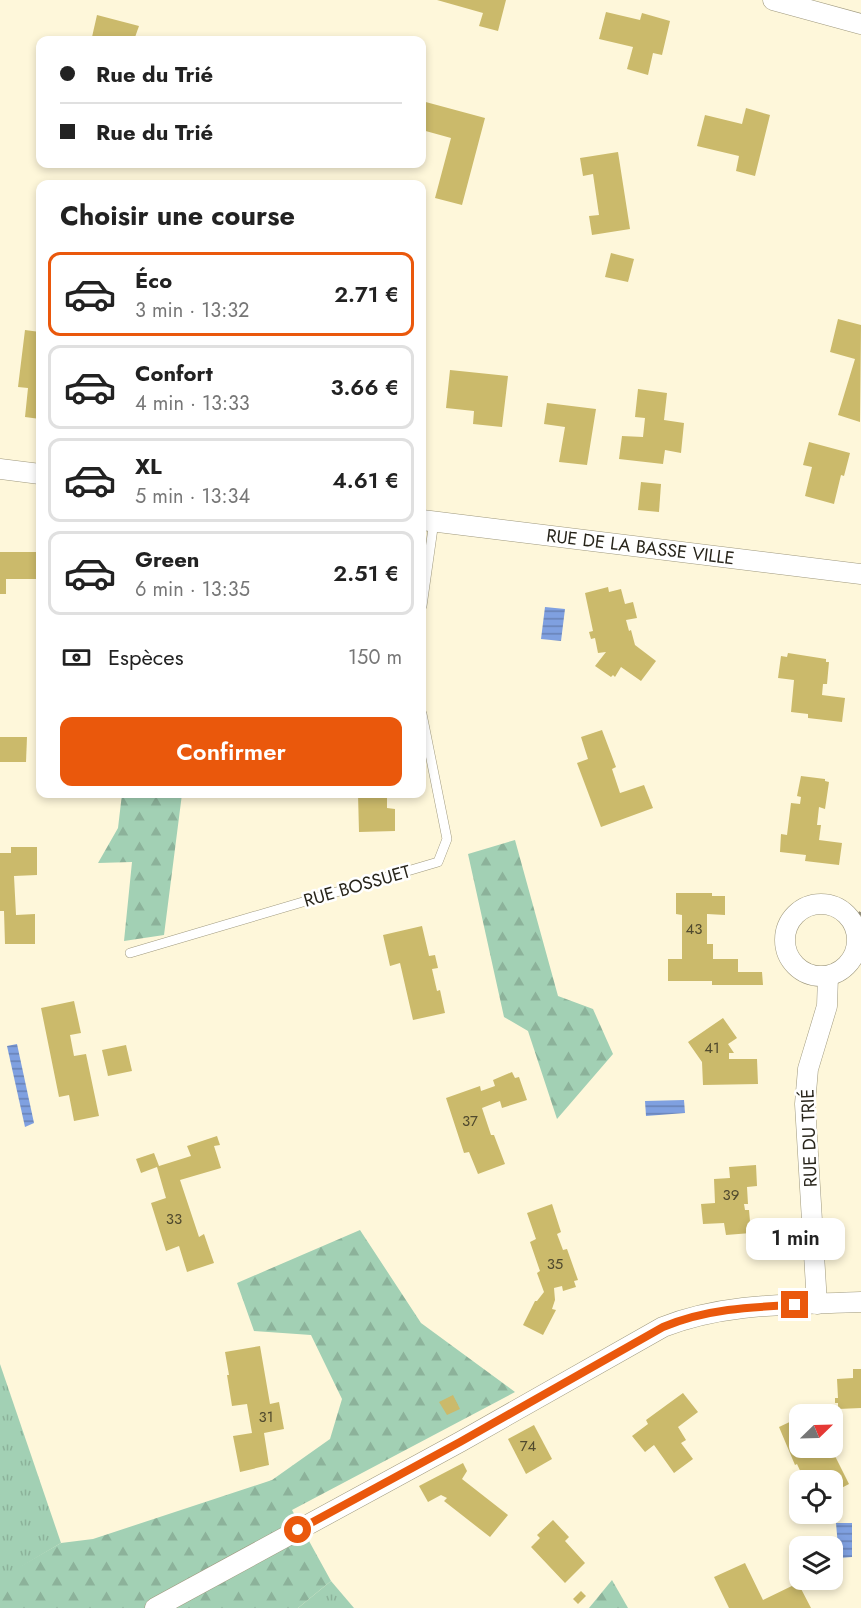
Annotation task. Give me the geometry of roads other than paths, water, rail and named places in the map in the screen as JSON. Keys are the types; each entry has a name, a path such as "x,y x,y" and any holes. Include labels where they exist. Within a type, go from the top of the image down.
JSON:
{"street":[{"path":"773,0 861,24"},
{"path":"0,469 36,474"},
{"name":"RUE DE LA BASSE VILLE","path":"428,521 861,574"},
{"path":"823,904 857,918 857,941 853,956 843,969 828,975 809,975 793,964 785,946 785,933 790,921 804,908 823,904"},
{"name":"RUE DU TRIÉ","path":"818,1304 805,1104 808,1070 827,1006 828,975"},
{"path":"155,1608 442,1452 663,1327 693,1316 730,1309 861,1302"}],"lane":[{"path":"426,549 428,521"},
{"name":"RUE BOSSUET","path":"130,953 438,862 447,839 426,734"}],"water":[{"path":"545,607 565,609 561,641 541,639"},
{"path":"17,1044 34,1123 25,1127 7,1046"},
{"path":"684,1100 685,1113 646,1116 645,1101"},
{"path":"852,1523 852,1557 843,1558 843,1536 837,1536 836,1524"}]}
